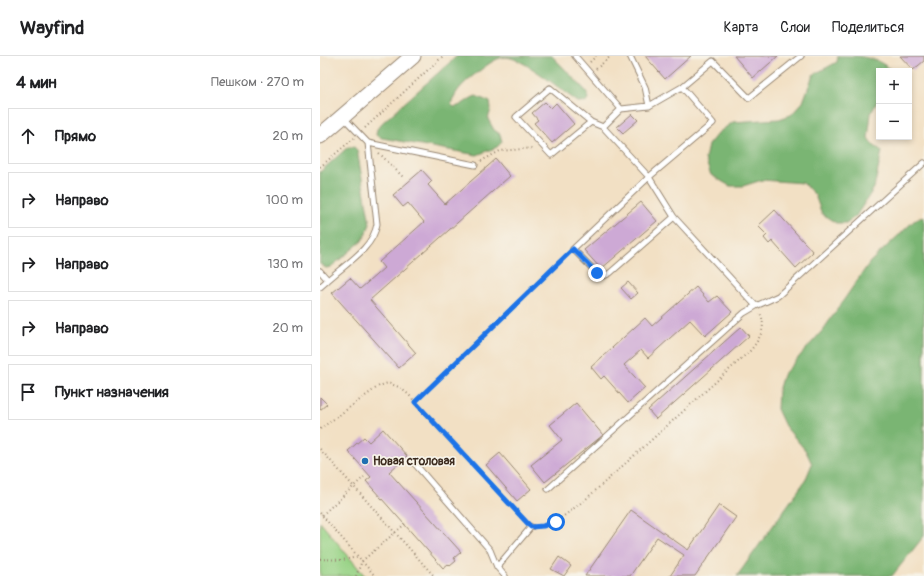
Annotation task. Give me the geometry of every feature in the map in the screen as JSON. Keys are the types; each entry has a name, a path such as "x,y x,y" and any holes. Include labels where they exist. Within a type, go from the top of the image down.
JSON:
{"main road":[{"path":"320,136 413,56"}],"lane":[{"path":"575,56 622,109"},
{"path":"630,56 645,87 649,106"},
{"path":"602,128 622,109 649,106 682,87 712,61 749,98 801,56"},
{"path":"674,217 610,273 604,276 597,273 573,249 649,177 713,123 682,87"},
{"path":"591,122 551,155 516,117 550,88 591,122 602,128 649,177 674,217 756,306"},
{"path":"343,117 368,143 475,165"},
{"path":"320,287 371,242 375,233 377,224 368,143"},
{"path":"548,489 744,313 778,296 924,163"},
{"path":"320,271 328,280"},
{"path":"415,464 490,550 497,567 505,576"},
{"path":"497,567 531,527"}],"path":[{"path":"320,167 359,134 444,56"},
{"path":"591,74 611,56"},
{"path":"368,143 403,177"},
{"path":"475,165 500,151 544,147"},
{"path":"415,402 573,249"},
{"path":"320,429 380,386 388,382 399,387 415,402 531,527 543,526 556,522 586,499 751,350 761,336 764,321 756,306"},
{"path":"320,450 434,576"},
{"path":"322,515 355,487 364,477"},
{"path":"320,513 375,576"},
{"path":"356,576 362,561 405,524"},
{"path":"320,559 342,560 359,557"}],"green space":[{"path":"457,56 552,56 586,91 589,99 585,102 578,102 532,68 513,58 505,57 491,63 469,79 459,90 451,104 454,107 463,104 476,96 490,102 491,109 488,119 494,130 500,134 502,142 497,147 477,155 382,138 376,135 377,129 382,123"},
{"path":"838,56 853,56 880,62 888,68 876,68 876,104 871,113 868,138 873,145 882,151 874,188 856,216 846,223 836,223 822,214 815,195 803,183 762,180 743,186 730,186 711,175 705,159 708,145 718,133 733,122 779,119 791,115 803,102 813,75 837,62"},
{"path":"348,147 354,147 357,150 370,224 363,240 331,267 326,268 320,264 320,172"},
{"path":"924,217 924,536 892,576 737,576 805,481 812,464 806,451 785,426 777,409 778,391 783,375 823,330 870,262 916,219"},
{"path":"320,522 365,576 320,576"}],"building":[{"path":"645,56 691,56 665,79"},
{"path":"734,56 778,56 753,78"},
{"path":"900,56 924,56 924,61 913,70"},
{"path":"545,102 551,108 556,103 574,124 552,143 534,123 538,120 532,113"},
{"path":"632,114 638,120 623,133 617,127"},
{"path":"496,159 510,176 370,300 416,353 399,368 332,293 350,278 360,289 384,268 379,262 424,222 408,203 403,207 393,195 422,170 432,181 428,185 445,204"},
{"path":"641,202 657,221 601,269 584,250"},
{"path":"775,210 813,252 796,268 772,241 769,244 764,238 767,235 758,226"},
{"path":"628,282 638,293 631,299 621,288"},
{"path":"696,287 709,302 717,296 732,312 705,336 690,320 648,358 641,350 624,365 645,388 628,403 604,376 601,379 591,367 645,318 652,326"},
{"path":"741,327 749,336 656,419 648,410"},
{"path":"320,397 327,404 320,410"},
{"path":"576,403 603,435 545,482 531,465 562,440 550,425"},
{"path":"383,429 407,456 389,472 461,552 454,558 456,561 450,566 448,564 443,568 366,481 371,477 348,451 364,437 369,442"},
{"path":"500,453 531,489 517,501 486,465"},
{"path":"719,505 736,517 695,576 670,576 684,555 657,537 630,576 585,576 631,510 688,550"},
{"path":"559,557 571,566 564,576 551,569"}],"place":[{"name":"Новая столовая","path":"365,461"}],"route":[{"path":"556,522 543,526 531,527 415,402 573,249 597,273"}]}
